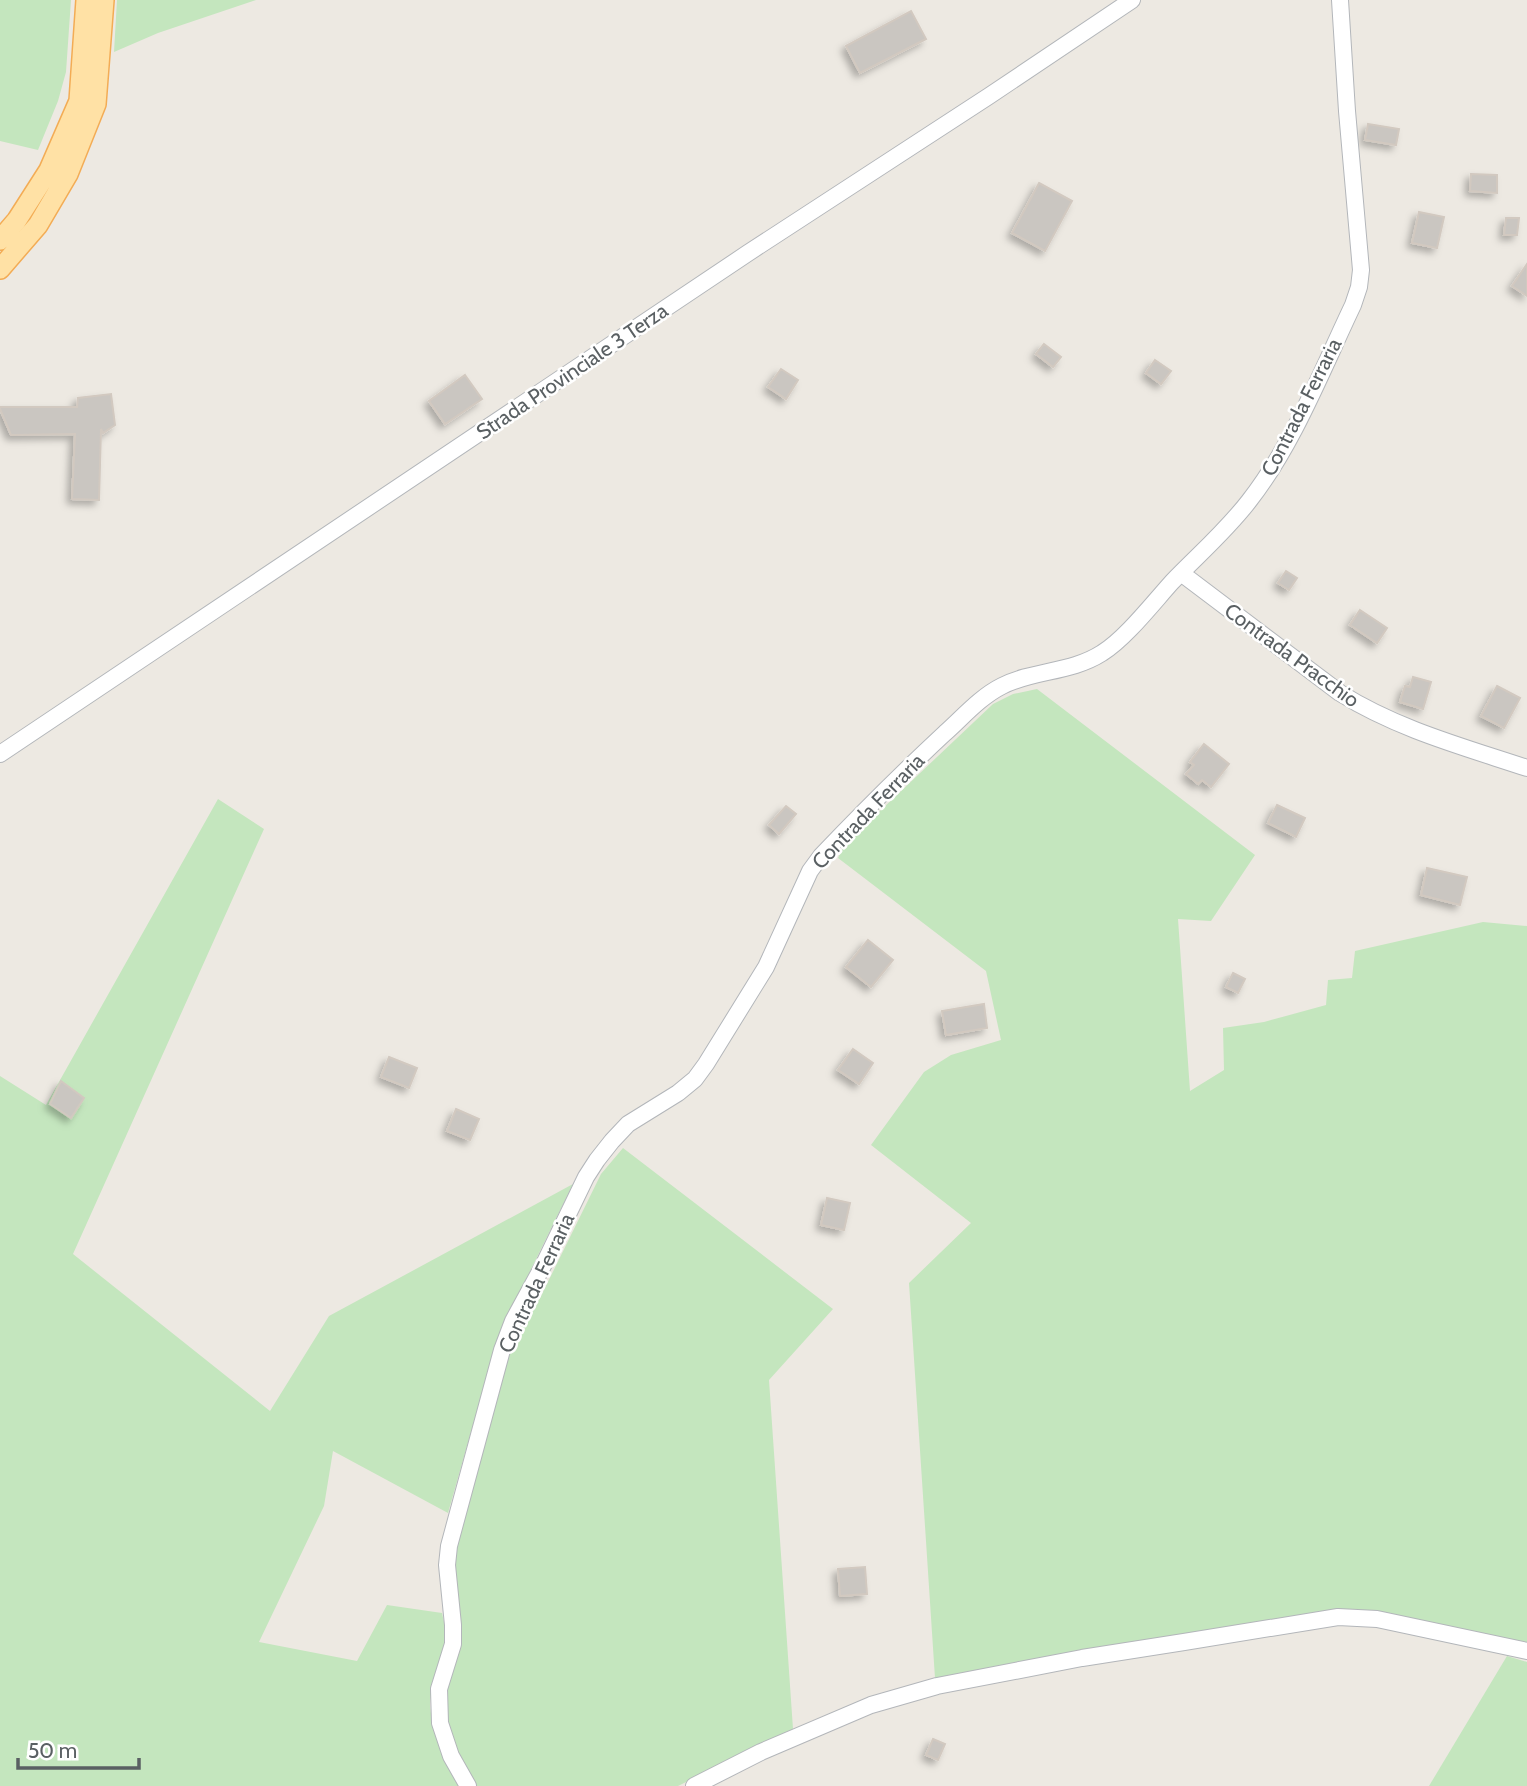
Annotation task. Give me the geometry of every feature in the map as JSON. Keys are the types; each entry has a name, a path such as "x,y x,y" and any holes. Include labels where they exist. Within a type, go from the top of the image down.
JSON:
{"main road":[{"path":"0,240 17,220 50,170 79,101 86,0"},
{"path":"0,269 38,225 68,174 96,104 104,0"}],"street":[{"name":"Strada Provinciale 3 Terza","path":"5,749 1132,0"},
{"name":"Contrada Ferraria","path":"468,1786 451,1756 440,1723 439,1689 453,1644 447,1565 449,1546 502,1350 513,1321 586,1177 612,1140 628,1124 678,1093 695,1079 706,1064 766,967 810,871 821,856 884,791 982,699 1016,679 1061,670 1102,653 1121,638 1226,529 1267,474 1296,425 1359,287 1360,251 1351,168 1340,0"},
{"name":"Contrada Pracchio","path":"1181,573 1362,707 1428,736 1527,768"},
{"path":"694,1786 761,1752 871,1705 936,1686 1082,1658 1338,1618 1377,1619 1527,1651"}],"green space":[{"path":"0,0 71,0 66,72 58,101 38,150 0,141"},
{"path":"117,0 256,0 158,33 114,52"},
{"path":"1037,689 1255,855 1211,921 1178,919 1190,1091 1224,1070 1223,1028 1264,1022 1326,1005 1328,980 1352,978 1355,951 1483,922 1527,926 1527,1646 1377,1613 1171,1636 935,1678 909,1283 971,1223 871,1145 924,1072 951,1055 1001,1040 986,971 838,858 844,845 993,704 1013,694"},
{"path":"218,799 264,829 73,1254 270,1411 329,1316 573,1184 495,1347 448,1513 333,1451 324,1506 259,1642 357,1661 387,1605 442,1613 446,1631 445,1643 431,1695 431,1713 463,1786 0,1786 0,1076 46,1105"},
{"path":"623,1148 833,1309 769,1380 793,1729 678,1786 475,1786 448,1726 445,1690 454,1548 509,1353 522,1325 540,1298 601,1174"},
{"path":"1507,1656 1527,1662 1527,1786 1429,1786"}],"building":[{"path":"911,11 926,39 860,73 846,46"},
{"path":"1368,124 1399,129 1396,145 1365,140"},
{"path":"1471,174 1497,175 1497,193 1470,191"},
{"path":"1039,183 1072,201 1045,251 1012,233"},
{"path":"1419,212 1444,217 1437,248 1412,243"},
{"path":"1506,218 1519,218 1517,235 1504,235"},
{"path":"1527,264 1527,296 1512,286"},
{"path":"1044,344 1061,357 1053,367 1036,354"},
{"path":"1155,360 1171,371 1161,384 1146,373"},
{"path":"781,369 798,380 786,399 768,387"},
{"path":"465,375 482,399 445,424 429,401"},
{"path":"111,394 115,425 103,433 101,429 99,500 72,499 75,434 11,435 0,409 77,407 78,398"},
{"path":"1286,571 1297,578 1289,590 1278,583"},
{"path":"1360,610 1387,628 1377,643 1350,625"},
{"path":"1413,677 1431,682 1423,709 1400,702 1405,686 1410,687"},
{"path":"1497,686 1520,698 1504,728 1481,716"},
{"path":"1204,744 1229,764 1211,787 1202,780 1198,784 1186,774 1194,765 1190,762"},
{"path":"1277,805 1305,818 1296,837 1268,823"},
{"path":"786,806 796,814 779,834 769,825"},
{"path":"1427,868 1467,877 1460,905 1421,895"},
{"path":"868,940 893,960 871,987 846,967"},
{"path":"1233,973 1245,979 1238,993 1226,987"},
{"path":"984,1004 987,1028 946,1035 942,1011"},
{"path":"853,1049 873,1063 859,1084 838,1070"},
{"path":"389,1057 417,1068 409,1088 381,1077"},
{"path":"61,1081 84,1098 71,1118 50,1104"},
{"path":"456,1109 479,1119 470,1140 447,1131"},
{"path":"827,1198 850,1203 844,1230 821,1225"},
{"path":"865,1567 867,1594 840,1596 838,1569"},
{"path":"933,1739 945,1744 938,1760 926,1755"}]}
